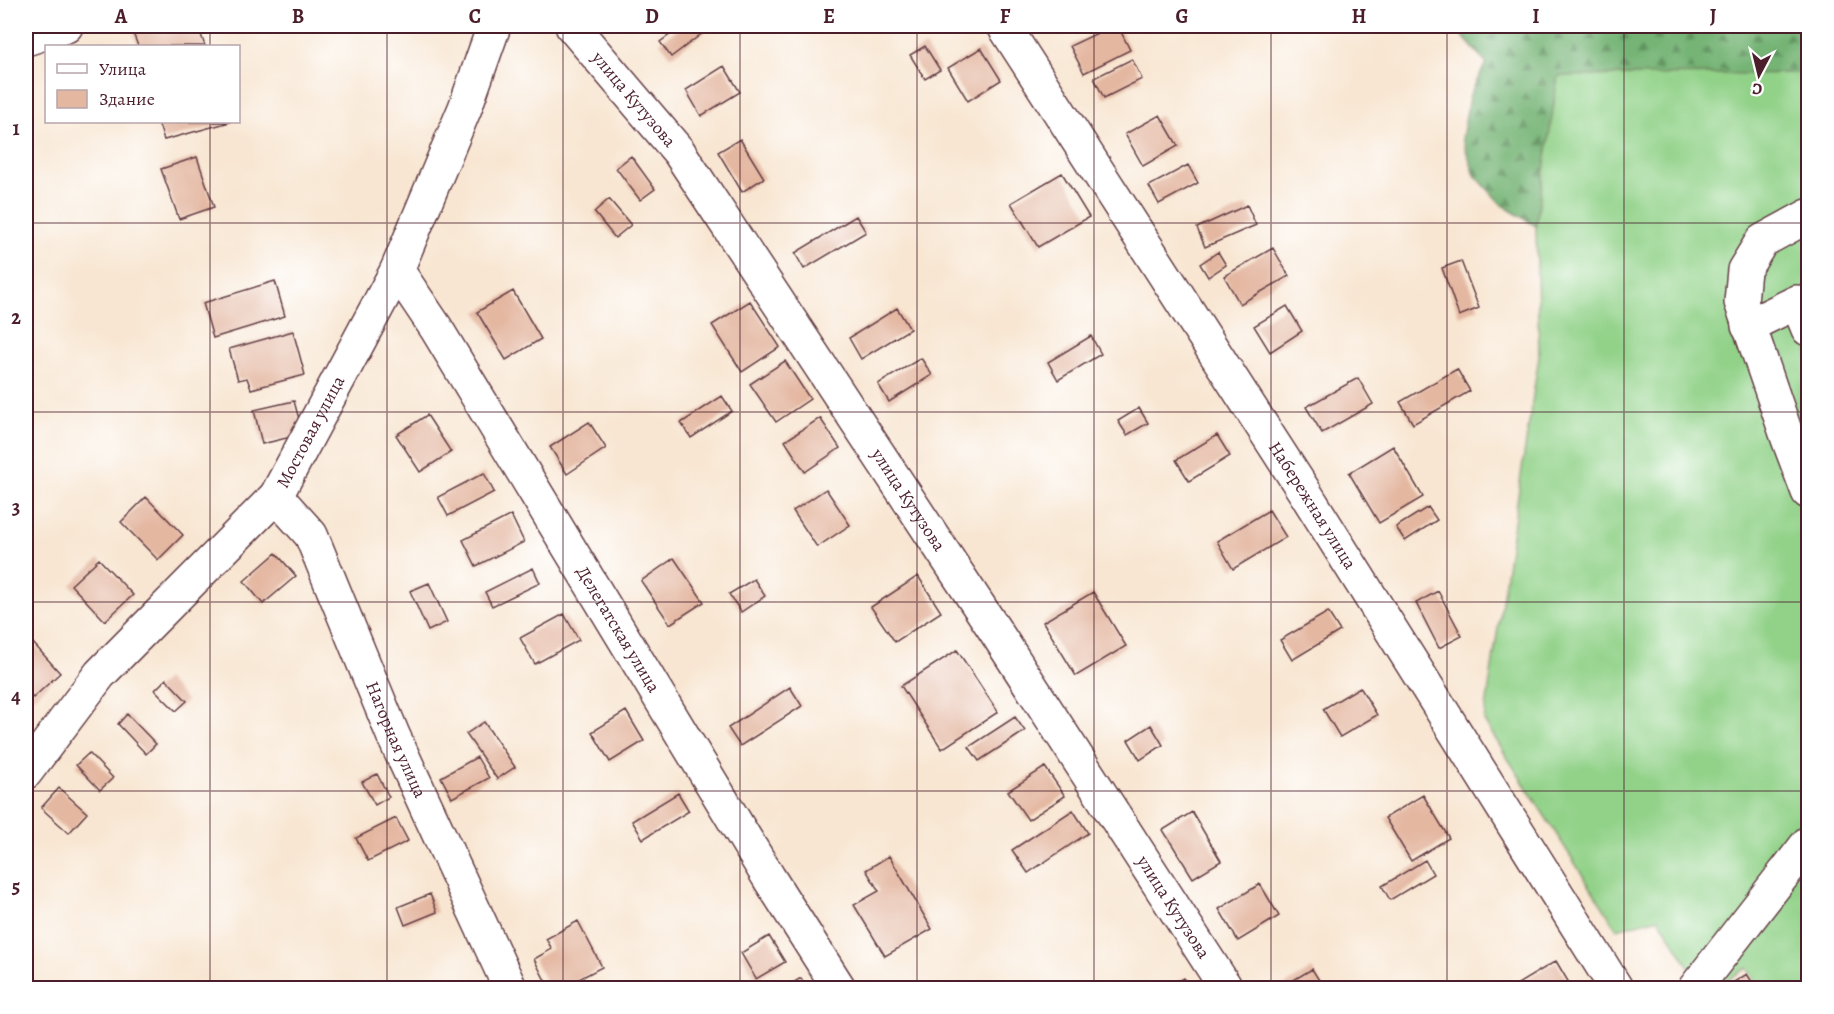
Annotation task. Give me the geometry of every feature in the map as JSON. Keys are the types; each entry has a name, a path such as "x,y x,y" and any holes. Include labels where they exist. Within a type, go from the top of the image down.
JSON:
{"street":[{"path":"26,39 66,26"},
{"name":"Мостовая улица","path":"26,772 100,674 276,496 397,270 465,108 494,26"},
{"name":"улица Кутузова","path":"572,26 679,152 994,629 1226,988"},
{"name":"Набережная улица","path":"1004,26 1304,491 1616,988"},
{"path":"1809,216 1762,241 1744,270 1741,302 1748,326 1798,434 1809,492"},
{"name":"Делегатская улица","path":"397,270 436,328 769,878 839,988"},
{"path":"1748,326 1797,302 1809,329"},
{"name":"Нагорная улица","path":"276,496 311,535 393,735 510,988"},
{"path":"1695,988 1809,843"}],"green space":[{"path":"1443,26 1808,26 1808,73 1558,76 1536,226 1502,205 1475,175 1462,139 1469,97 1486,63 1460,33"},
{"path":"1808,73 1808,988 1760,988 1747,968 1714,988 1702,988 1659,918 1617,929 1484,721 1539,356 1536,226 1558,76"}],"building":[{"path":"155,26 198,26 205,45 138,45 133,33"},
{"path":"682,26 712,26 671,57 660,42"},
{"path":"1112,26 1118,26 1130,50 1084,73 1070,46"},
{"path":"925,46 940,70 925,79 910,55"},
{"path":"981,48 1001,80 968,101 948,68"},
{"path":"1132,59 1142,79 1104,98 1094,78"},
{"path":"724,66 740,92 701,116 686,90"},
{"path":"1160,115 1178,146 1143,166 1125,134"},
{"path":"158,123 226,123 164,140"},
{"path":"740,139 764,178 742,192 718,152"},
{"path":"631,156 655,189 640,200 616,168"},
{"path":"197,157 214,207 179,219 161,169"},
{"path":"1188,165 1198,183 1159,204 1149,186"},
{"path":"1062,173 1089,217 1038,247 1011,203"},
{"path":"609,199 631,225 615,238 594,212"},
{"path":"1247,205 1256,225 1205,247 1197,228"},
{"path":"856,216 866,232 804,269 795,253"},
{"path":"1273,248 1289,276 1240,304 1224,276"},
{"path":"1218,252 1226,265 1208,277 1200,264"},
{"path":"1461,261 1479,308 1459,316 1442,268"},
{"path":"275,281 285,316 213,338 203,303"},
{"path":"513,291 541,339 506,360 477,312"},
{"path":"750,301 780,347 742,372 712,325"},
{"path":"1287,306 1302,331 1270,352 1254,326"},
{"path":"897,308 910,329 861,359 849,338"},
{"path":"293,331 305,375 251,389 247,378 238,380 229,349"},
{"path":"1091,336 1101,354 1058,380 1048,362"},
{"path":"921,358 932,375 889,402 878,384"},
{"path":"785,361 810,399 776,422 750,384"},
{"path":"1457,369 1470,391 1413,424 1400,402"},
{"path":"1358,378 1373,404 1322,433 1306,407"},
{"path":"722,396 732,411 691,438 681,423"},
{"path":"294,401 303,434 262,444 254,410"},
{"path":"1139,408 1148,423 1127,435 1118,421"},
{"path":"427,415 451,452 420,472 396,435"},
{"path":"820,418 840,448 805,472 785,441"},
{"path":"589,422 606,448 567,474 550,447"},
{"path":"1217,435 1230,456 1189,481 1176,460"},
{"path":"1393,446 1423,497 1379,523 1349,473"},
{"path":"484,473 494,492 448,516 438,497"},
{"path":"826,489 850,525 817,547 793,511"},
{"path":"146,497 183,535 158,560 121,522"},
{"path":"1428,507 1437,520 1405,541 1396,527"},
{"path":"1269,510 1286,537 1233,569 1217,541"},
{"path":"511,515 524,542 476,566 463,540"},
{"path":"276,553 296,576 263,604 244,581"},
{"path":"674,558 704,602 670,624 641,581"},
{"path":"99,559 133,595 105,621 71,585"},
{"path":"533,568 540,583 492,606 485,592"},
{"path":"918,576 941,612 895,642 871,607"},
{"path":"754,579 765,596 741,612 729,594"},
{"path":"429,583 447,622 428,631 410,591"},
{"path":"1438,591 1462,636 1439,648 1416,603"},
{"path":"1093,592 1126,646 1076,676 1043,622"},
{"path":"1328,612 1340,631 1292,660 1280,640"},
{"path":"564,614 579,640 535,664 520,638"},
{"path":"33,643 60,673 33,698 26,690 26,650"},
{"path":"957,650 998,712 942,749 901,686"},
{"path":"166,679 187,701 176,711 155,690"},
{"path":"790,687 802,706 740,746 728,728"},
{"path":"1360,687 1377,715 1340,737 1323,709"},
{"path":"626,711 644,741 610,762 592,732"},
{"path":"127,714 156,744 146,754 118,724"},
{"path":"1015,717 1025,731 979,761 969,747"},
{"path":"484,722 515,767 497,779 466,734"},
{"path":"1151,725 1163,745 1140,760 1128,740"},
{"path":"89,753 113,778 100,790 76,765"},
{"path":"477,757 489,778 452,798 441,777"},
{"path":"1045,767 1065,796 1028,820 1008,791"},
{"path":"377,774 389,797 375,805 362,782"},
{"path":"59,788 87,813 69,833 41,808"},
{"path":"678,793 689,811 643,839 632,821"},
{"path":"1423,795 1449,838 1411,861 1385,818"},
{"path":"1073,810 1088,833 1028,873 1012,850"},
{"path":"1192,812 1221,861 1193,878 1163,830"},
{"path":"396,818 408,841 368,861 356,838"},
{"path":"889,856 932,929 885,956 854,905 879,891 866,870"},
{"path":"1425,860 1433,874 1390,900 1382,886"},
{"path":"1260,884 1279,916 1238,941 1219,909"},
{"path":"430,894 437,912 405,925 398,907"},
{"path":"578,921 602,967 562,988 549,988 534,959 552,949 546,939"},
{"path":"769,936 785,962 756,979 741,953"},
{"path":"1556,961 1572,988 1511,988"},
{"path":"1312,969 1324,988 1280,988"},
{"path":"1747,974 1756,988 1724,988"},
{"path":"801,978 807,988 784,988"},
{"path":"1184,978 1191,988 1167,988"}]}
